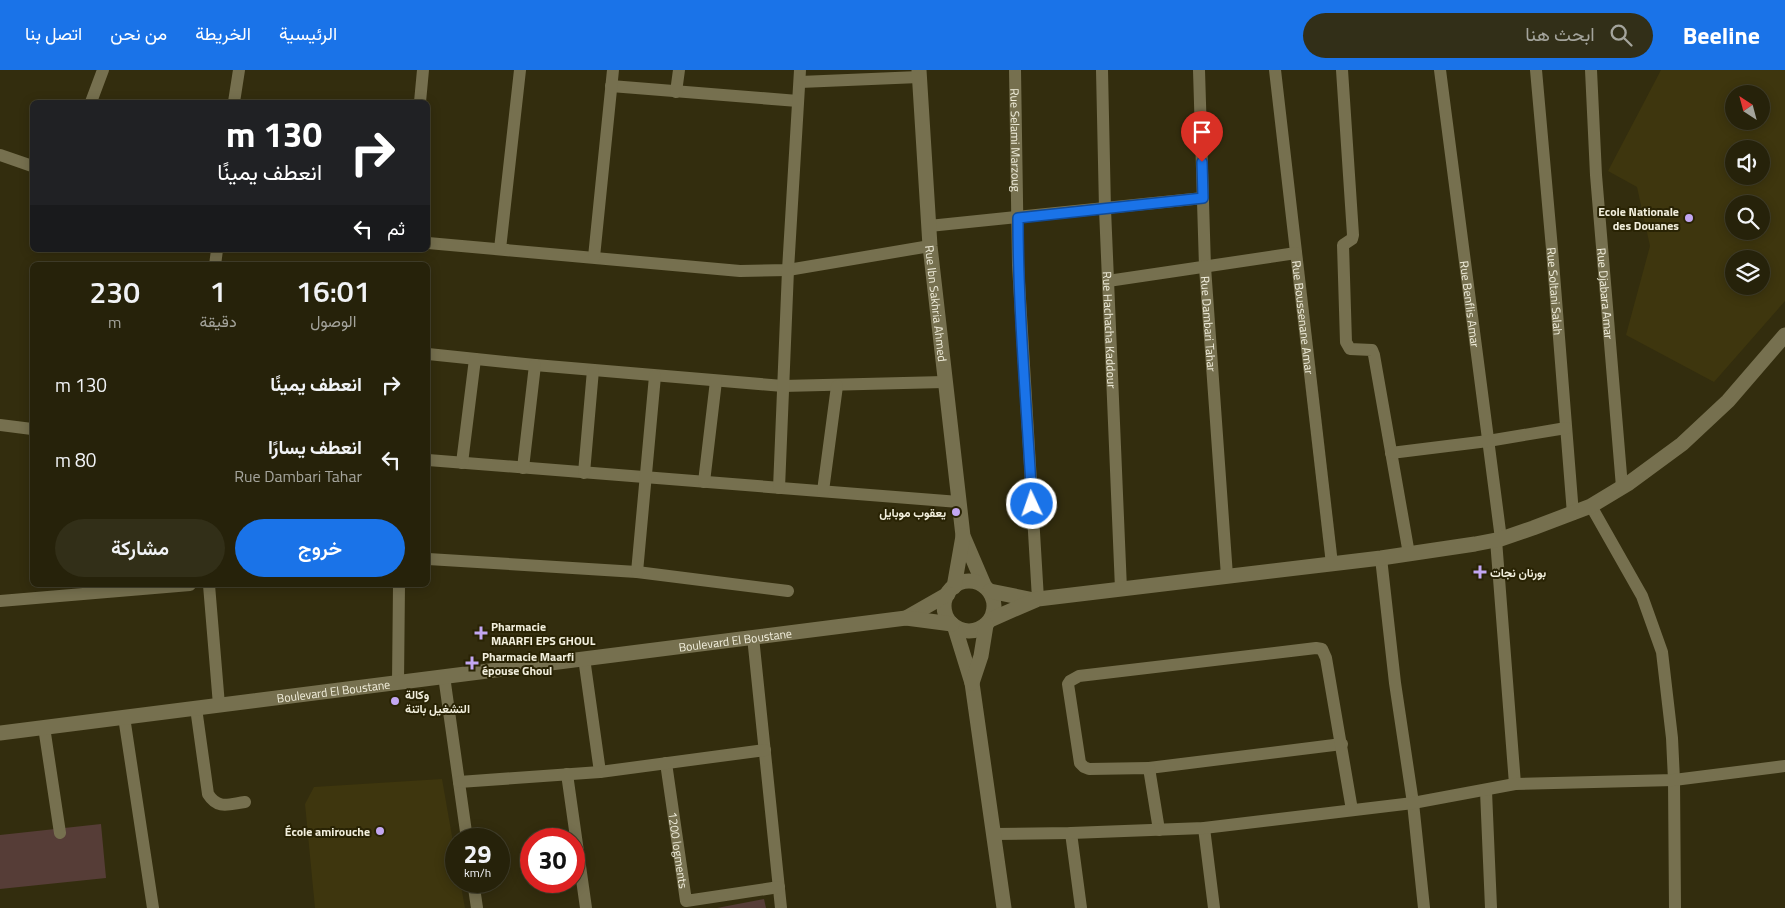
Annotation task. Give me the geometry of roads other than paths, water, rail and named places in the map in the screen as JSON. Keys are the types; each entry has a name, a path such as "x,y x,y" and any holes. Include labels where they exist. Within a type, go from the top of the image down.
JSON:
{"main road":[{"name":"Rue Ibn Sakhria Ahmed","path":"919,74 930,246 963,536"},
{"path":"906,618 961,582 970,581 987,588 1036,599 1381,558 1498,539 1573,514 1592,506 1622,487 1682,444 1728,401 1785,334"},
{"path":"963,536 994,599 995,608 989,622 972,683"},
{"path":"963,536 951,590 945,602 945,614 954,626 972,683 1004,908"},
{"path":"906,618 954,626 970,632 978,630 989,622 1036,599"},
{"name":"Boulevard El Boustane","path":"0,733 906,618"}],"street":[{"path":"92,100 103,70"},
{"path":"234,100 239,70"},
{"path":"420,100 423,70"},
{"path":"500,249 520,70"},
{"path":"594,257 613,70"},
{"path":"676,92 679,70"},
{"name":"Rue Selami Marzoug","path":"1015,70 1018,265 1036,599"},
{"name":"Rue Hachacha Kaddour","path":"1102,70 1108,281 1121,589"},
{"name":"Rue Dambari Tahar","path":"1199,70 1205,267 1227,576"},
{"name":"Rue Boussenane Amar","path":"1275,70 1332,564"},
{"path":"1342,70 1353,235 1352,239 1343,245 1346,342 1350,349 1372,350 1374,355 1409,554"},
{"name":"Rue Benflis Amar","path":"1440,70 1488,441 1498,539 1515,784"},
{"name":"Rue Soltani Salah","path":"1536,70 1573,514"},
{"name":"Rue Djabara Amar","path":"1591,70 1596,175 1622,487"},
{"path":"779,488 788,270 800,76 919,74"},
{"path":"611,86 798,101"},
{"path":"0,155 30,165"},
{"path":"929,226 1203,198"},
{"path":"430,243 740,271 788,270 930,246"},
{"path":"1108,281 1296,253"},
{"path":"430,354 655,376 783,386 944,382"},
{"path":"462,463 475,359"},
{"path":"523,468 534,365"},
{"path":"584,473 593,370"},
{"path":"637,572 655,376"},
{"path":"704,482 716,381"},
{"path":"824,491 837,386"},
{"path":"0,425 30,429"},
{"path":"1391,453 1488,441 1566,428"},
{"path":"430,460 959,502"},
{"path":"1592,506 1642,596 1662,652 1672,738 1676,908"},
{"path":"1381,558 1395,683 1413,803 1424,908"},
{"path":"430,559 637,572 788,592"},
{"path":"0,602 105,589 148,587"},
{"path":"209,587 219,705"},
{"path":"398,682 399,587"},
{"path":"753,637 781,908"},
{"path":"1342,744 1150,768 1089,769 1082,766 1079,760 1068,684 1079,676 1319,648 1324,652 1326,658 1342,744 1352,810"},
{"path":"584,658 600,772"},
{"path":"444,676 465,828"},
{"path":"196,708 208,794 212,801 218,804 245,802"},
{"path":"124,717 153,908"},
{"path":"44,727 60,833"},
{"path":"459,782 600,772 765,750"},
{"name":"1200 logments","path":"666,763 686,904 779,887"},
{"path":"994,834 1204,828 1413,803 1486,791 1515,784 1674,780 1785,766"},
{"path":"1150,768 1159,830"},
{"path":"567,774 586,908"},
{"path":"1486,791 1491,908"},
{"path":"1204,828 1214,908"},
{"path":"1071,833 1081,908"},
{"path":"475,893 477,908"}],"place":[{"name":"Ecole Nationale des Douanes","path":"1689,218"},
{"name":"يعقوب موبايل","path":"956,512"},
{"name":"بورنان نجات","path":"1480,572"},
{"name":"Pharmacie MAARFI EPS GHOUL","path":"481,633"},
{"name":"Pharmacie Maarfi épouse Ghoul","path":"472,663"},
{"name":"وكالة التشغيل باتنة","path":"395,701"},
{"name":"École amirouche","path":"380,831"}]}
